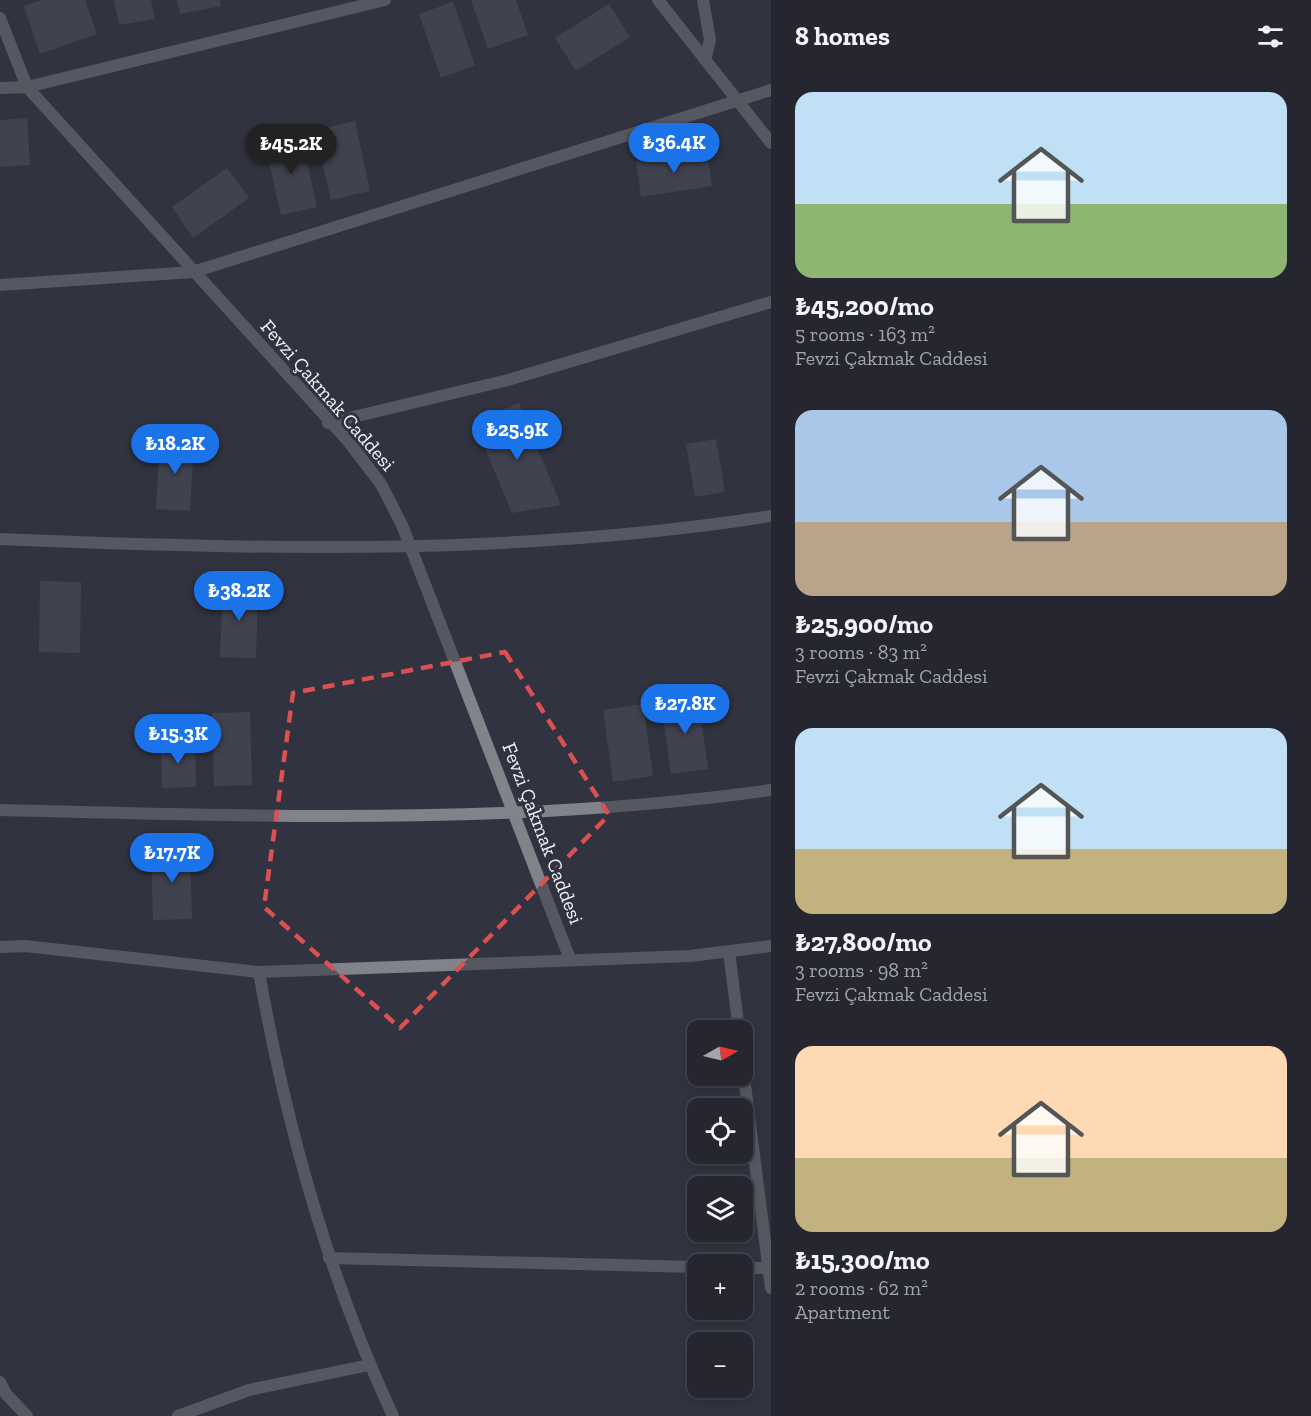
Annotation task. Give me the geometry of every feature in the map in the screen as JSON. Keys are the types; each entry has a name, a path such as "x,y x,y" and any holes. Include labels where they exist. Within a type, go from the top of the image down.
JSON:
{"street":[{"path":"0,88 27,87 385,0"},
{"path":"658,0 771,143"},
{"path":"703,0 710,40 705,60"},
{"name":"Fevzi Çakmak Caddesi","path":"0,18 27,87 365,462 381,484 402,525 570,959"},
{"path":"0,285 193,272 771,90"},
{"path":"328,423 508,380 771,302"},
{"path":"0,539 196,546 410,547 581,539 666,531 771,516"},
{"path":"0,810 289,817 515,814 651,805 771,790"},
{"path":"0,947 25,946 259,972 690,956 771,946"},
{"path":"729,952 738,1020"},
{"path":"259,972 284,1097 329,1257 388,1414"},
{"path":"745,1086 771,1288"},
{"path":"329,1257 687,1267"},
{"path":"753,1268 770,1268"},
{"path":"178,1416 249,1390 369,1365"},
{"path":"0,1382 6,1394 27,1416"}],"highlighted area":[{"path":"505,652 609,815 400,1028 264,907 293,693"}],"building":[{"path":"42,0 85,0 97,34 40,54 24,6"},
{"path":"114,0 151,0 155,19 119,25"},
{"path":"177,0 220,0 221,6 180,14"},
{"path":"471,0 516,0 528,35 488,49"},
{"path":"453,2 475,65 441,78 419,14"},
{"path":"609,4 630,37 576,71 555,38"},
{"path":"27,118 30,165 0,167 0,120"},
{"path":"355,121 370,191 331,200 315,130"},
{"path":"301,135 317,207 281,215 265,144"},
{"path":"707,151 712,186 641,197 636,161"},
{"path":"227,168 249,198 193,238 172,207"},
{"path":"519,403 561,505 512,513 474,422"},
{"path":"160,438 194,440 190,511 156,509"},
{"path":"716,439 725,492 695,497 686,444"},
{"path":"40,581 81,582 80,653 39,652"},
{"path":"223,585 258,586 256,658 220,657"},
{"path":"698,696 708,769 671,774 661,702"},
{"path":"643,704 653,776 613,782 603,710"},
{"path":"250,712 252,785 214,786 212,713"},
{"path":"195,741 196,787 162,788 161,742"},
{"path":"190,847 192,919 153,920 151,848"}]}
